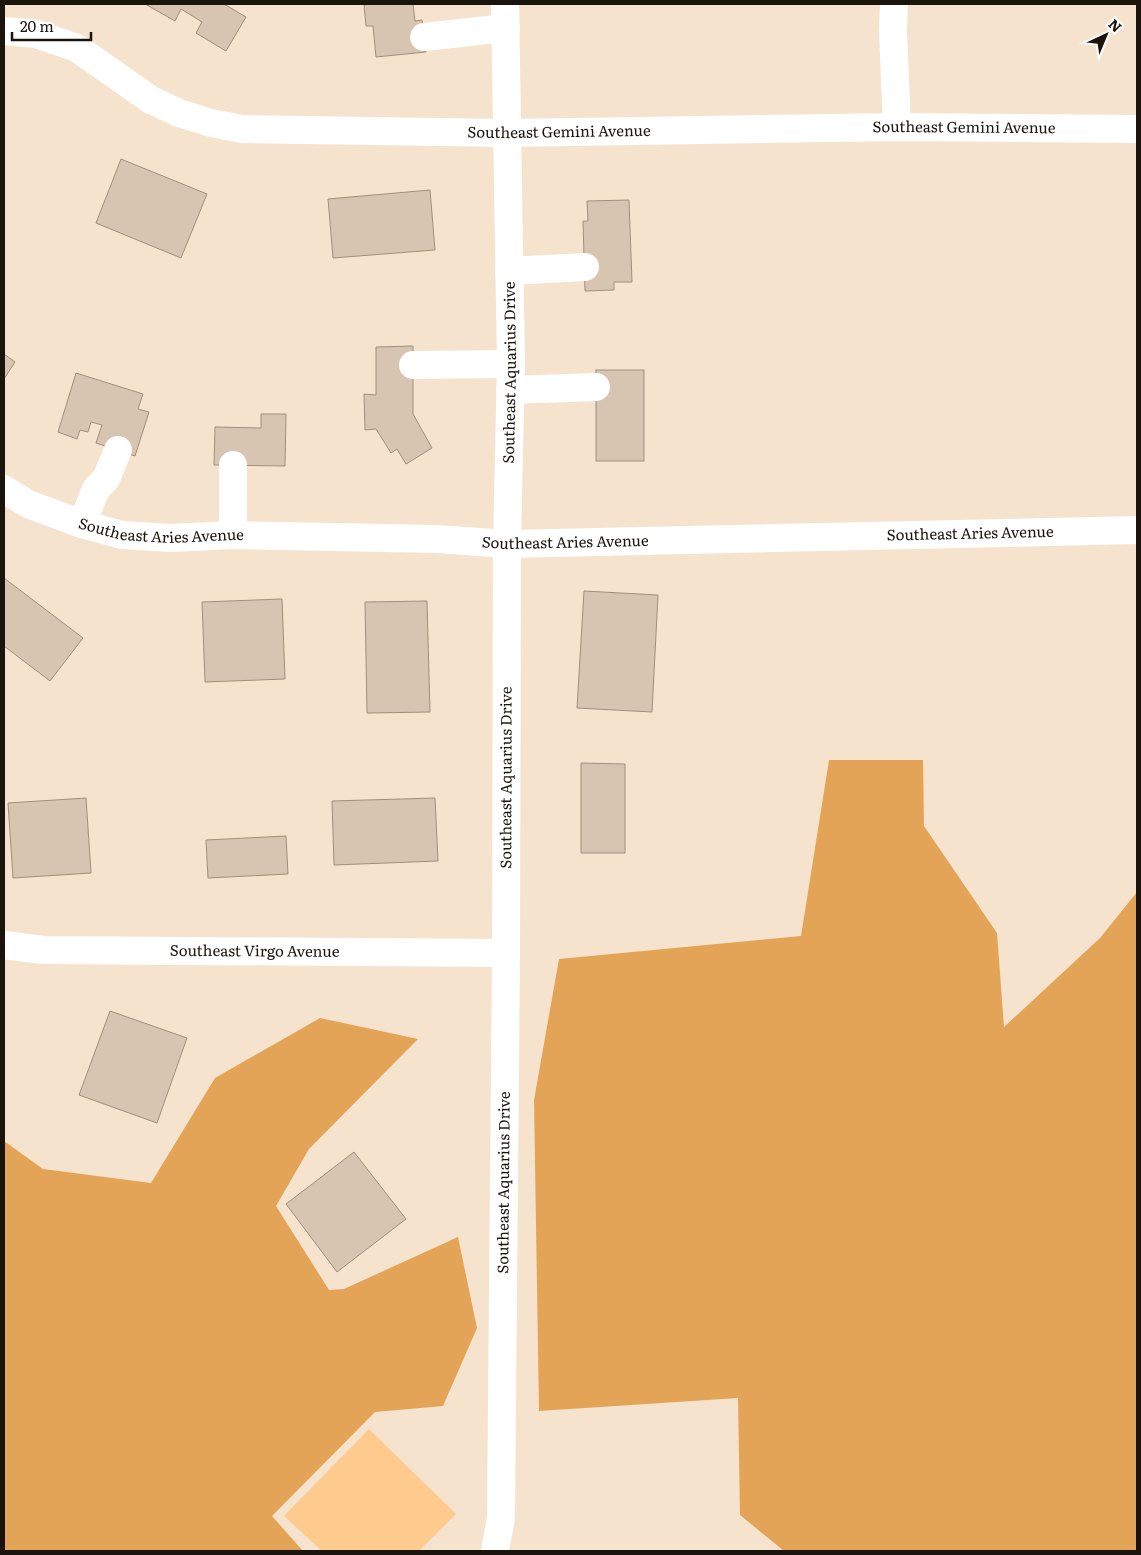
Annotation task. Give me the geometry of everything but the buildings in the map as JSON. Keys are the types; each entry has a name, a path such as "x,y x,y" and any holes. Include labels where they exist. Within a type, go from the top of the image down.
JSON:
{"street":[{"path":"894,4 893,31 898,127"},
{"path":"424,37 505,16"},
{"name":"Southeast Aquarius Drive","path":"495,1551 501,1518 506,953 507,544 510,377 505,16"},
{"name":"Southeast Gemini Avenue","path":"4,31 36,34 77,48 151,100 180,113 211,123 242,129 506,133 898,127 1137,129"},
{"path":"509,272 584,267"},
{"path":"413,365 596,387"},
{"path":"82,524 96,489 106,479 118,450"},
{"path":"233,465 233,535"},
{"name":"Southeast Aries Avenue","path":"4,489 28,504 82,524 122,535 170,538 233,535 437,539 507,544 1137,530"},
{"name":"Southeast Virgo Avenue","path":"4,945 43,950 506,953"}],"shaded area":[{"path":"829,760 923,760 924,826 997,933 1004,1027 1100,938 1137,892 1137,1551 784,1551 740,1515 738,1398 539,1411 534,1100 559,959 801,936"},
{"path":"320,1018 418,1039 309,1149 276,1206 329,1290 344,1289 458,1237 477,1328 443,1406 375,1412 272,1516 303,1551 4,1551 4,1141 43,1169 151,1183 215,1078"},
{"path":"369,1429 456,1514 419,1551 322,1551 284,1516"}]}
